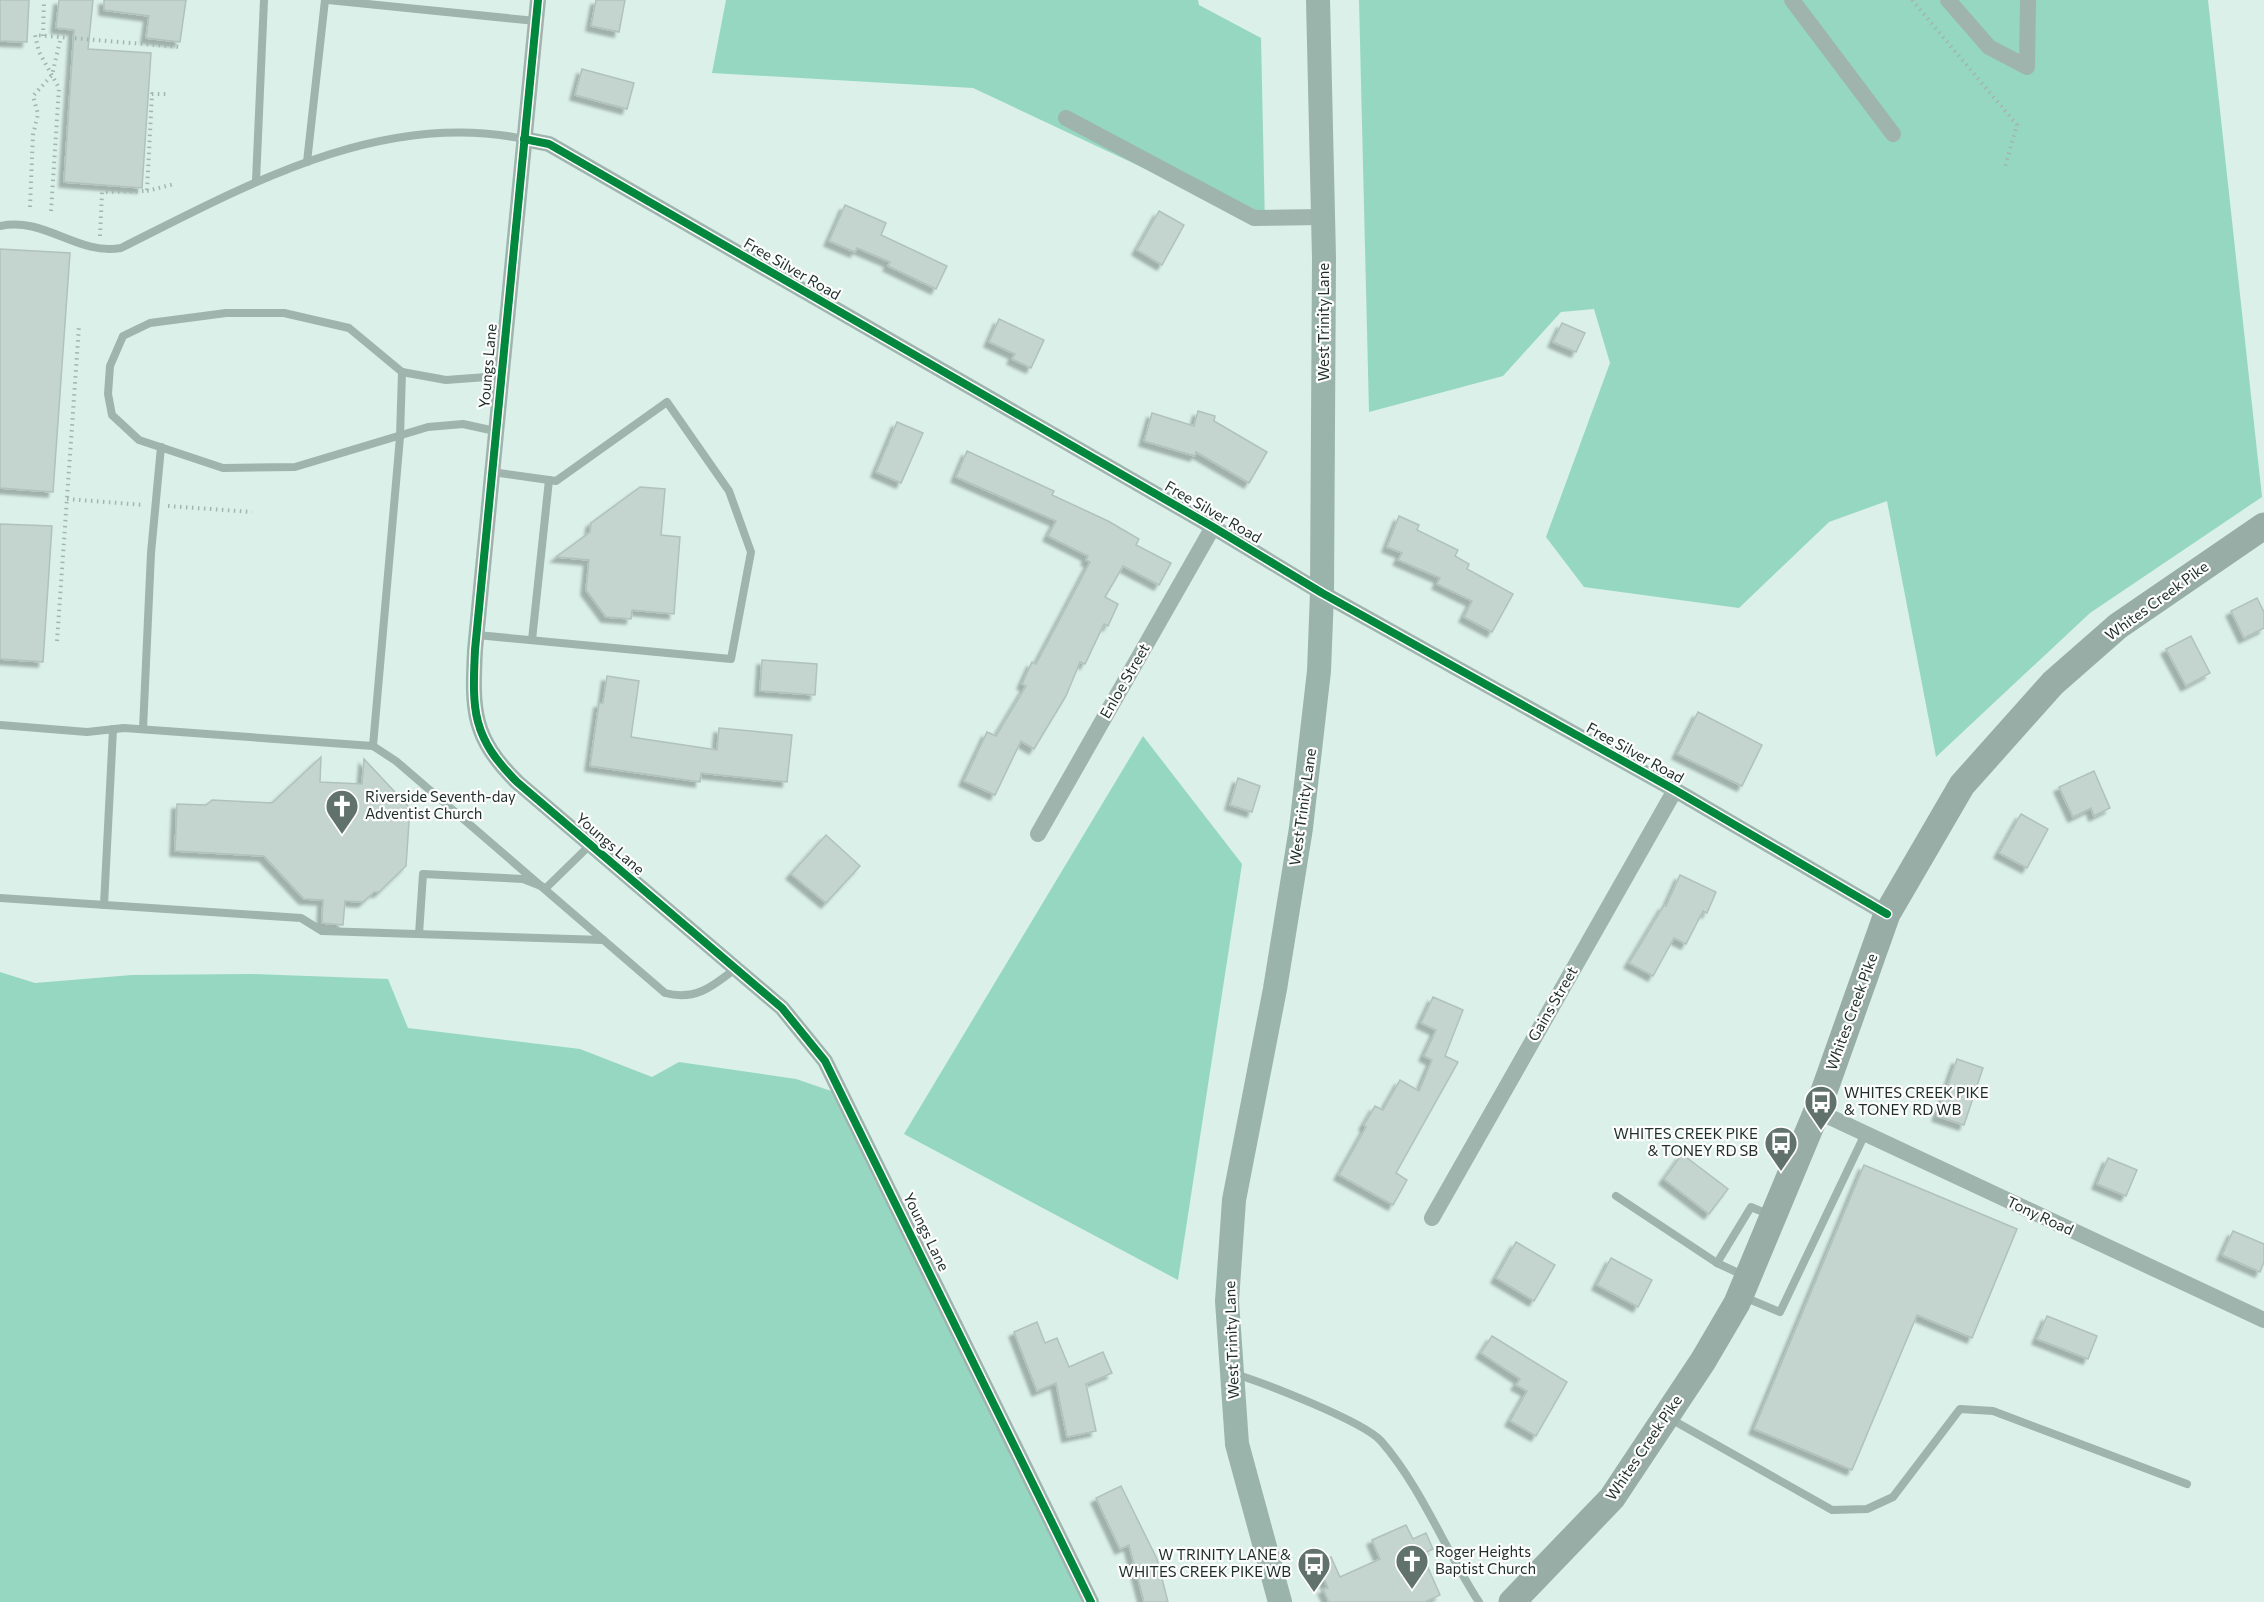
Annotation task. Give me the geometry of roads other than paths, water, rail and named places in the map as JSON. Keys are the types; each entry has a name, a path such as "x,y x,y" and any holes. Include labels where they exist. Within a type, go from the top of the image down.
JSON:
{"main road":[{"name":"West Trinity Lane","path":"1280,1602 1237,1444 1227,1301 1234,1200 1275,989 1301,828 1319,671 1322,593 1323,217 1318,0"},
{"name":"Whites Creek Pike","path":"1512,1602 1612,1498 1703,1361 1744,1286 1817,1112 1887,914 1962,784 2053,683 2118,626 2264,526"}],"street":[{"name":"Youngs Lane","path":"538,0 500,376 477,635 473,694 477,721 484,742 498,762 517,782 782,1008 825,1061 1091,1602"},
{"path":"1792,0 1893,134"},
{"path":"1948,0 1989,47 2027,67 2028,0"},
{"path":"1066,118 1254,218 1323,217"},
{"name":"Free Silver Road","path":"524,139 549,144 1213,527 1322,593 1675,790 1887,914"},
{"name":"Enloe Street","path":"1038,834 1213,527"},
{"name":"Gains Street","path":"1432,1218 1675,790"},
{"name":"Tony Road","path":"1817,1112 2264,1320"}],"lane":[{"path":"256,181 264,0"},
{"path":"307,162 327,0 536,21"},
{"path":"0,226 42,227 92,248 106,250 121,248 256,181 351,149 416,134 455,130 524,139"},
{"path":"495,431 463,424 428,427 295,467 224,468 139,440 112,415 108,394 110,366 123,336 150,323 226,313 284,314 349,328 402,372 446,380 500,376"},
{"path":"373,746 400,437 402,372"},
{"path":"477,635 730,659 751,552 729,491 667,402 556,481 492,472"},
{"path":"143,729 151,553 161,447"},
{"path":"532,640 549,480"},
{"path":"0,725 87,732 143,729 373,746 396,760 665,993 678,997 695,995 710,989 735,969"},
{"path":"104,905 113,729"},
{"path":"546,888 590,845"},
{"path":"419,934 423,874 524,879 546,888"},
{"path":"0,898 300,918 322,931 603,940"},
{"path":"1616,1196 1717,1263 1780,1312 1865,1134"},
{"path":"1717,1263 1751,1207 1773,1217"},
{"path":"1232,1373 1274,1387 1380,1439 1415,1491 1479,1602"},
{"path":"1666,1416 1832,1510 1867,1509 1893,1497 1960,1409 1993,1411 2187,1484"}],"place":[{"name":"Riverside Seventh-day Adventist Church","path":"342,835"},
{"name":"WHITES CREEK PIKE & TONEY RD WB","path":"1821,1131"},
{"name":"WHITES CREEK PIKE & TONEY RD SB","path":"1781,1172"},
{"name":"Roger Heights Baptist Church","path":"1412,1590"},
{"name":"W TRINITY LANE & WHITES CREEK PIKE WB","path":"1314,1593"}]}
